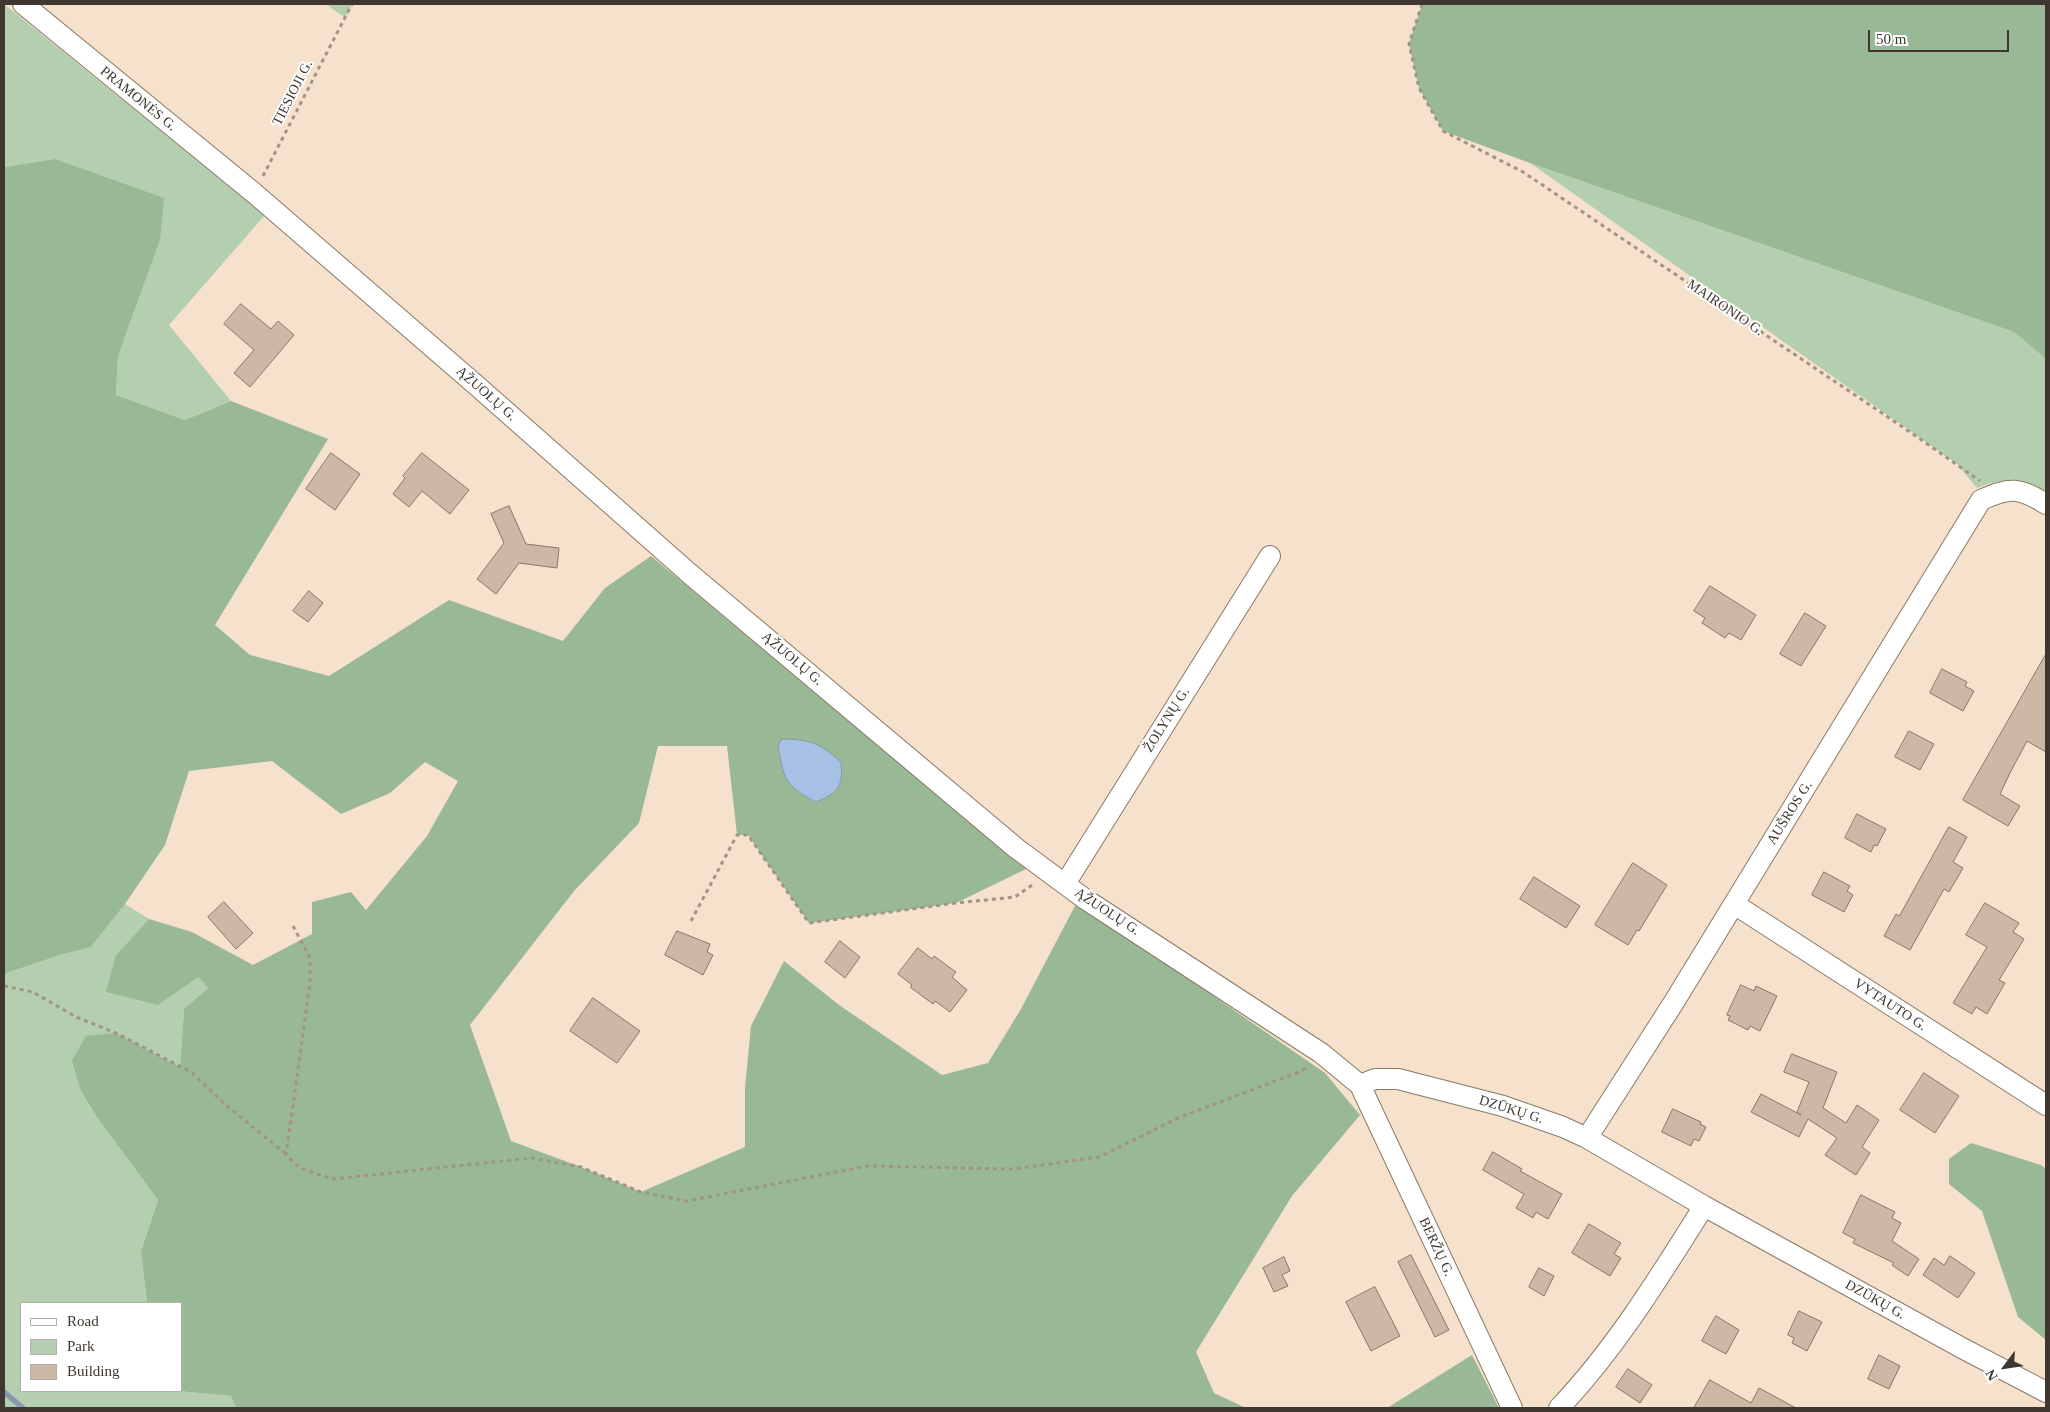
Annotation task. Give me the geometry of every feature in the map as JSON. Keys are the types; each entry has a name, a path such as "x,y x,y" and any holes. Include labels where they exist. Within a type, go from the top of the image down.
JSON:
{"street":[{"name":"PRAMONĖS G.","path":"23,4 254,193"},
{"name":"ĄŽUOLŲ G.","path":"254,193 476,385 690,574 1016,848 1065,884 1321,1053 1360,1085"},
{"path":"1996,493 2010,490 2028,493 2046,504"},
{"name":"AUŠROS G.","path":"1587,1138 1734,904 1981,500 1996,493"},
{"name":"ŽOLYNŲ G.","path":"1065,884 1270,556"},
{"name":"VYTAUTO G.","path":"1734,904 2046,1105"},
{"name":"DZŪKŲ G.","path":"1360,1085 1375,1080 1398,1079 1503,1106 1564,1127 1587,1138 1704,1206 1962,1348 2046,1392"},
{"name":"BERŽŲ G.","path":"1360,1085 1512,1408"},
{"path":"1559,1408 1581,1385 1617,1340 1704,1206"}],"path":[{"name":"TIESIOJI G.","path":"254,193 352,4"},
{"name":"MAIRONIO G.","path":"1422,4 1409,44 1418,88 1443,131 1523,172 1914,434 1996,493"},
{"path":"692,921 738,835 748,835 809,923 1015,897 1032,887 1045,869"},
{"path":"286,1155 310,983 310,958 293,926"},
{"path":"4,986 33,992 76,1017 116,1034 191,1072 227,1106 300,1168 332,1179 532,1158 581,1167 641,1192 687,1201 867,1166 1014,1169 1099,1157 1178,1118 1302,1071 1321,1053"}],"green space":[{"path":"4,4 265,215 169,325 231,401 185,420 116,395 118,356 160,240 55,159 4,167"},
{"path":"326,4 352,4 345,18"},
{"path":"1422,4 2046,4 2046,359 2014,332 1443,131 1419,88 1409,44"},
{"path":"55,159 164,198 160,240 118,356 116,395 185,420 231,401 328,439 215,625 250,655 329,676 449,600 563,641 605,588 651,556 1026,869 956,903 809,923 748,835 737,835 727,746 658,746 639,823 574,891 470,1025 511,1141 641,1192 745,1147 745,1088 751,1026 784,961 839,1005 942,1075 988,1063 1021,1009 1077,902 1325,1073 1360,1115 1292,1196 1196,1352 1214,1393 1246,1408 236,1408 231,1396 182,1391 182,1302 147,1302 141,1251 158,1200 96,1116 81,1091 72,1061 86,1036 116,1033 180,1067 184,1009 208,988 198,977 158,1005 106,992 116,955 149,919 192,932 253,965 312,934 312,902 351,892 366,910 427,836 458,781 425,762 390,793 341,814 272,761 189,771 165,845 125,904 91,947 60,955 4,974 4,167"},
{"path":"1530,163 2014,332 2046,359 2046,497 2028,487 2006,481 1977,488 1957,464"},
{"path":"125,904 149,919 116,955 198,977 208,988 184,1009 180,1067 116,1033 81,1091 96,1116 158,1200 141,1251 147,1302 20,1302 20,1392 182,1391 231,1396 236,1408 4,1408 4,974 60,955 91,947"},
{"path":"1971,1143 2041,1165 2046,1169 2046,1340 2018,1317 1982,1211 1949,1184 1949,1159"},
{"path":"1472,1355 1499,1408 1387,1408"}],"water":[{"path":"782,739 814,743 841,762 840,783 835,792 816,802 792,786 784,774 780,757 778,746"}],"building":[{"path":"241,304 271,329 278,321 294,335 250,387 234,373 254,350 224,324"},
{"path":"331,453 360,474 335,510 306,489"},
{"path":"422,453 469,490 450,514 422,491 409,507 393,494 405,478 403,476"},
{"path":"509,506 526,544 559,548 557,568 519,563 496,594 477,579 504,543 491,514"},
{"path":"1710,586 1756,615 1741,640 1729,633 1725,638 1702,623 1705,618 1694,611"},
{"path":"309,591 323,603 308,622 293,611"},
{"path":"1805,613 1826,626 1801,666 1780,654"},
{"path":"2046,654 2046,752 2027,741 2010,773 2000,794 2020,806 2008,826 1963,800"},
{"path":"1942,669 1967,682 1965,686 1974,691 1963,711 1930,693"},
{"path":"1909,731 1934,744 1920,770 1895,757"},
{"path":"1857,814 1886,829 1877,846 1874,845 1871,852 1845,838"},
{"path":"1949,827 1967,837 1953,862 1963,868 1949,892 1944,889 1910,950 1884,936 1896,914 1899,916"},
{"path":"1633,863 1667,885 1639,931 1637,930 1628,945 1595,925"},
{"path":"1824,872 1850,886 1847,891 1853,895 1844,912 1812,895"},
{"path":"1534,877 1580,906 1566,928 1520,899"},
{"path":"224,902 253,933 236,949 208,917"},
{"path":"1985,903 2019,923 2013,932 2024,939 1999,980 2005,983 1987,1014 1976,1007 1972,1014 1953,1003 1987,947 1966,935"},
{"path":"677,931 710,944 707,952 713,955 703,975 665,955"},
{"path":"840,941 860,957 845,978 825,962"},
{"path":"918,948 932,959 934,956 956,972 952,977 967,990 950,1012 935,1001 933,1004 910,987 912,985 898,974"},
{"path":"1741,985 1754,991 1756,986 1777,996 1760,1031 1750,1026 1748,1030 1728,1020 1730,1016 1727,1015"},
{"path":"593,998 640,1031 617,1063 570,1031"},
{"path":"1792,1054 1837,1072 1823,1108 1846,1123 1857,1105 1879,1120 1862,1147 1870,1153 1856,1175 1825,1155 1837,1138 1808,1119 1799,1137 1751,1112 1761,1094 1801,1115 1797,1112 1809,1082 1784,1072"},
{"path":"1924,1073 1959,1096 1935,1133 1900,1110"},
{"path":"1673,1109 1701,1122 1700,1124 1706,1127 1699,1141 1694,1139 1691,1146 1662,1132"},
{"path":"1493,1152 1522,1169 1520,1171 1562,1194 1548,1219 1536,1212 1533,1218 1516,1208 1524,1194 1483,1170"},
{"path":"1861,1195 1895,1212 1892,1218 1901,1223 1892,1241 1919,1259 1908,1276 1892,1265 1894,1263 1853,1243 1855,1239 1843,1233"},
{"path":"1589,1224 1621,1243 1614,1254 1621,1258 1610,1276 1572,1253"},
{"path":"1411,1255 1449,1330 1435,1337 1398,1262"},
{"path":"1950,1256 1975,1273 1958,1298 1923,1275 1934,1258 1944,1265"},
{"path":"1284,1257 1290,1271 1282,1275 1288,1286 1274,1292 1263,1268"},
{"path":"1539,1268 1554,1276 1544,1296 1529,1287"},
{"path":"1375,1287 1400,1336 1371,1351 1346,1302"},
{"path":"1799,1311 1822,1322 1807,1351 1792,1343 1794,1338 1788,1335"},
{"path":"1716,1316 1739,1330 1726,1354 1702,1341"},
{"path":"1879,1355 1900,1366 1889,1389 1868,1379"},
{"path":"1628,1369 1652,1385 1640,1403 1616,1387"},
{"path":"1710,1380 1751,1403 1759,1388 1796,1408 1694,1408"}],"waterway":[{"path":"4,1392 23,1408"}]}
